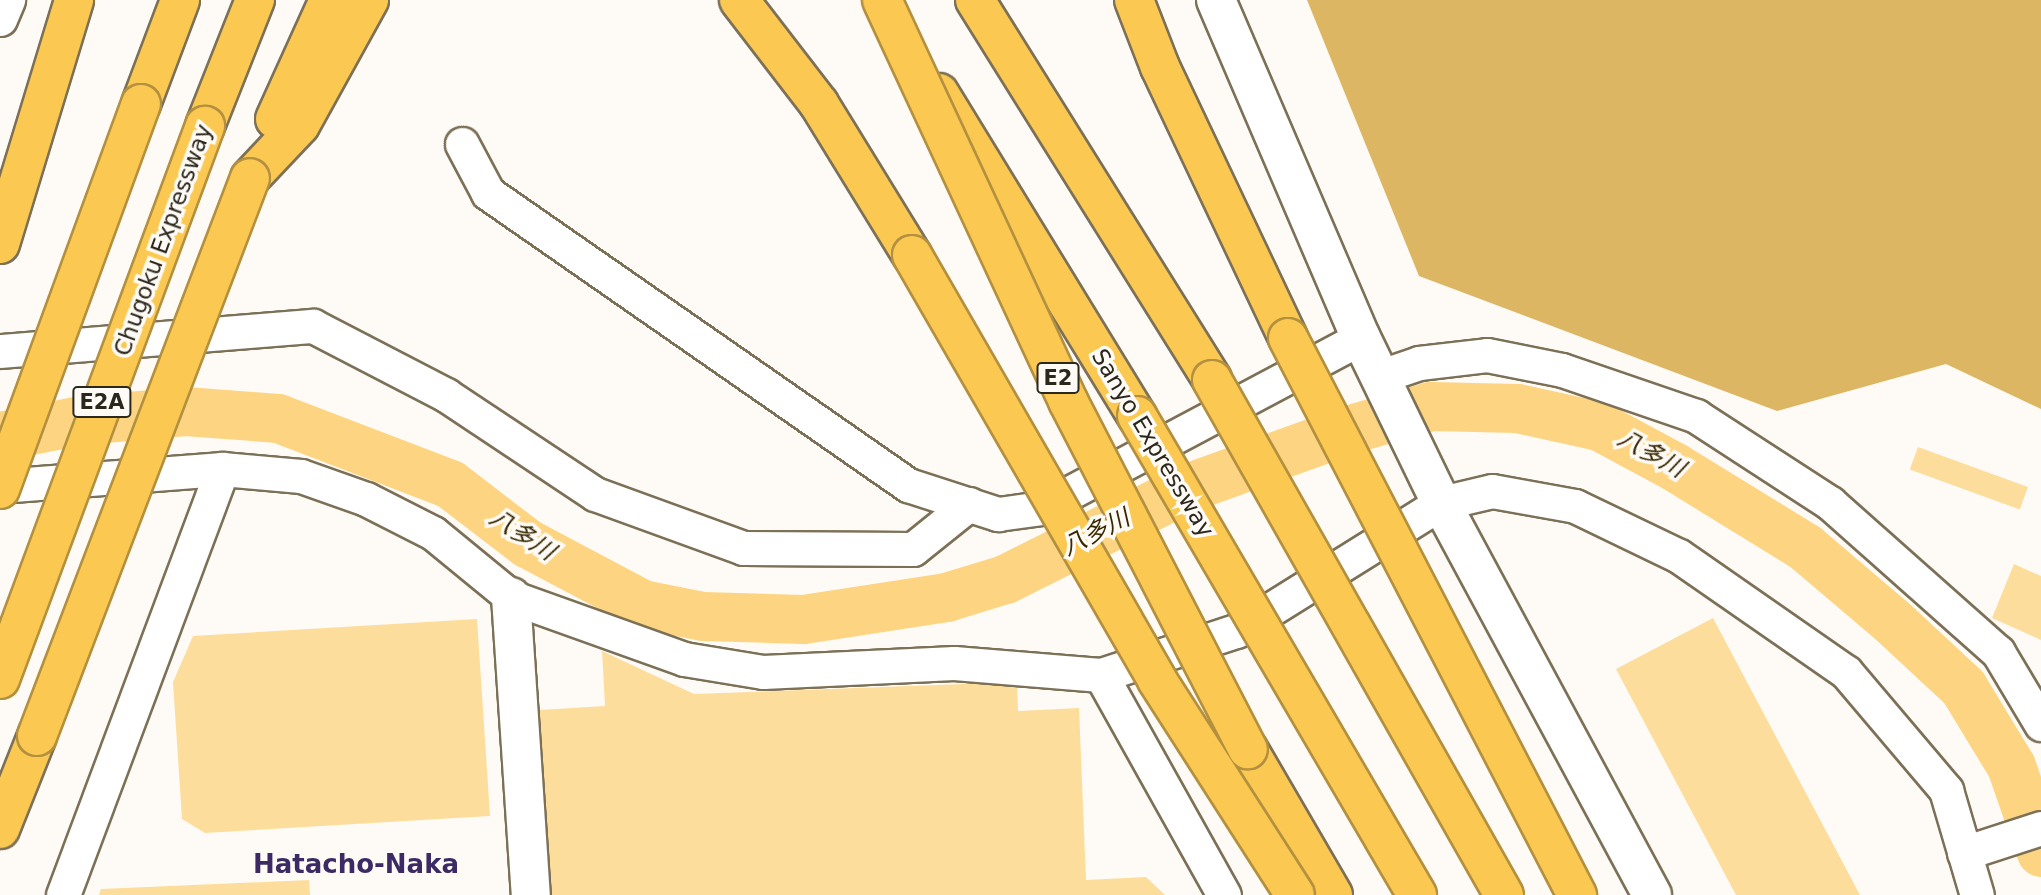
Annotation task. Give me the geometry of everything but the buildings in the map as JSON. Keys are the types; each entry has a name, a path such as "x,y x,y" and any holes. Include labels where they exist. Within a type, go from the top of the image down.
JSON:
{"highway":[{"path":"0,244 74,0"},
{"path":"27,162 97,0"},
{"name":"E2A","path":"0,488 180,0"},
{"name":"Chugoku Expressway","path":"0,679 205,126 256,0"},
{"path":"0,829 250,178 329,0"},
{"path":"250,178 300,125 369,0"},
{"path":"739,0 820,104 912,255 1157,680 1295,895"},
{"name":"Sanyo Expressway","path":"875,0 1039,250 1417,895"},
{"name":"E2","path":"882,0 1068,401 1248,750 1333,895"},
{"path":"975,0 1212,380 1504,895"},
{"path":"1134,0 1166,79 1288,338 1577,895"}],"street":[{"path":"0,19 8,0"},
{"path":"1216,0 1361,338 1441,503 1652,895"},
{"path":"462,145 488,193 908,485 998,514 1041,508 1361,338"},
{"path":"0,351 313,326 446,395 596,494 743,548 913,549 969,504"},
{"path":"1381,376 1419,363 1487,355 1562,370 1696,416 1830,503 1998,652 2041,724"},
{"path":"0,488 222,469 301,476 366,499 433,533 511,597 684,659 763,672 954,663 1101,675 1236,631 1441,503 1492,491 1575,506 1679,556 1846,672 1946,790 1974,849 1977,895"},
{"path":"63,895 222,469"},
{"path":"511,597 531,895"},
{"path":"1101,675 1224,895"},
{"path":"1974,849 2041,828"}],"shaded area":[{"path":"1307,0 2041,0 2041,409 1946,364 1777,411 1419,276"}],"waterway":[{"name":"八多川","path":"0,436 81,420 185,411 278,418 450,484 527,543 642,604 703,616 803,619 946,597 1005,579 1189,487 1350,429 1430,406 1517,408 1599,426 1675,467 1805,547 1892,621 1963,687 2011,766 2041,852"}],"district":[{"name":"Hatacho-Naka","path":"356,865"}]}
